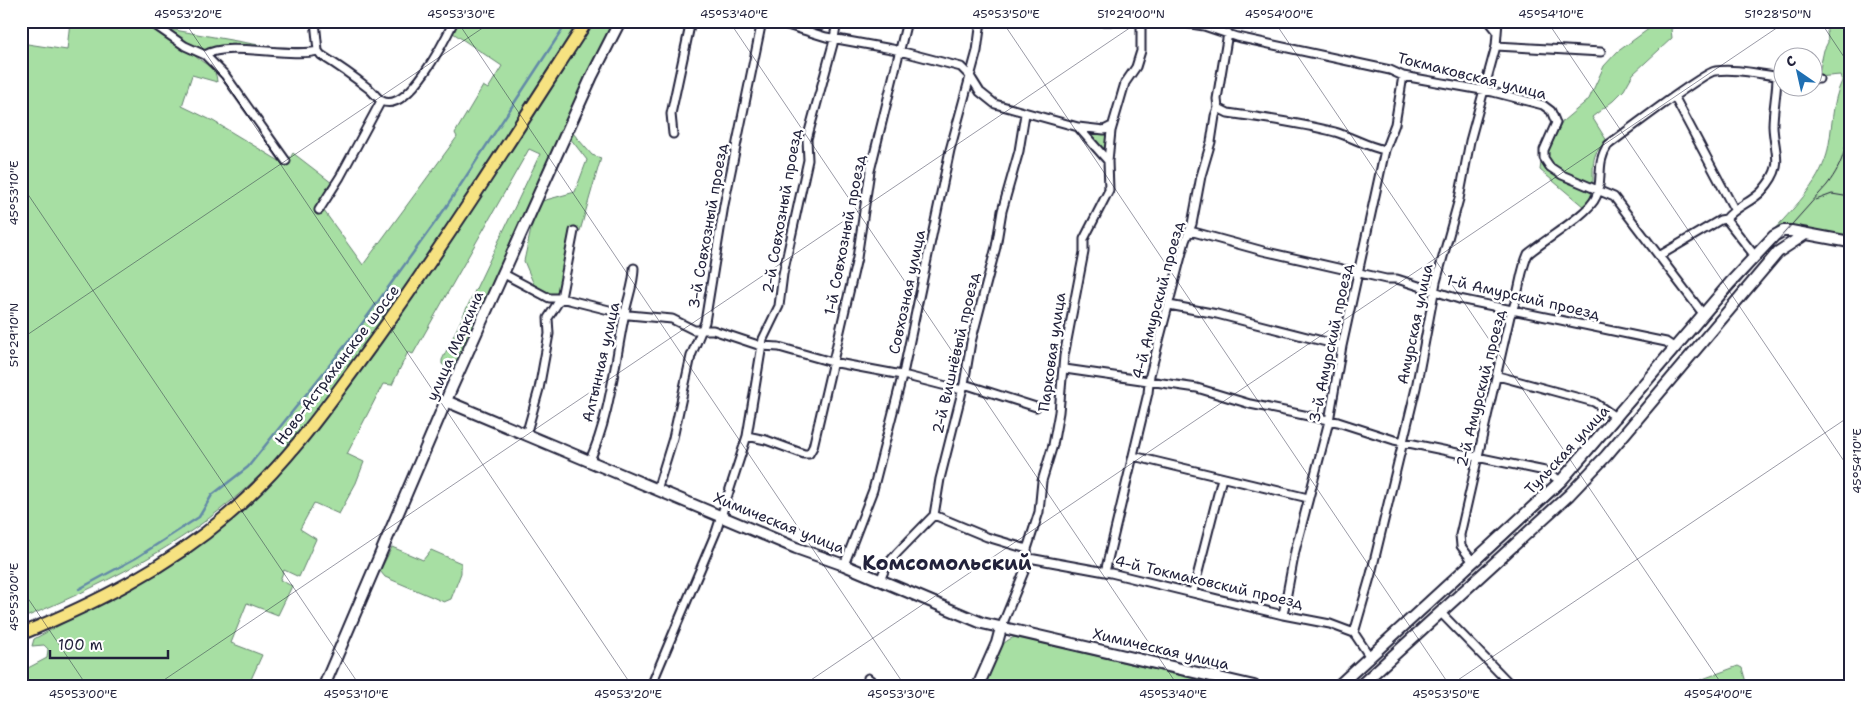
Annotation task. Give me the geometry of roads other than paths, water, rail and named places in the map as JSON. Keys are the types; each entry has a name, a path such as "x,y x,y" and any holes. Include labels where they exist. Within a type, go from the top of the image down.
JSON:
{"main road":[{"name":"Ново-Астраханское шоссе","path":"21,634 93,603 150,573 229,515 288,456 336,395 418,282 586,21"}],"street":[{"path":"149,21 185,46 205,55 225,75 286,161"},
{"path":"315,21 318,51"},
{"path":"205,55 212,51 226,50 277,53 318,51 370,89 381,101 390,103 403,98 416,85 454,21"},
{"name":"улица Маркина","path":"324,686 446,401 592,76 620,21"},
{"path":"673,134 671,114 692,21"},
{"name":"3-й Совхозный проезд","path":"658,490 691,356 700,331 706,322 724,206 762,21"},
{"path":"774,21 833,38 898,51 961,67 988,100 1025,114 1078,127 1104,130 1112,126"},
{"name":"2-й Совхозный проезд","path":"651,686 720,517 747,436 762,346 779,306 783,274 808,160 807,140 837,21"},
{"name":"1-й Совхозный проезд","path":"747,436 766,440 798,453 809,454 825,404 832,362 857,258 870,171 898,51 907,21"},
{"name":"Совхозная улица","path":"844,565 873,490 901,376 954,134 977,51 981,21"},
{"path":"1101,21 1141,21"},
{"name":"Парковая улица","path":"1029,558 1027,548 1039,512 1042,481 1053,445 1065,369 1064,356 1084,252 1084,239 1109,190 1108,161 1112,126 1125,83 1136,67 1141,51 1141,21"},
{"name":"Токмаковская улица","path":"1171,21 1204,26 1390,70 1403,76 1544,105 1551,111 1556,123 1544,150 1544,158 1550,167 1562,176 1599,189 1614,197 1704,315"},
{"path":"1489,21 1496,31"},
{"name":"Амурская улица","path":"1354,633 1371,574 1416,388 1435,290 1459,199 1470,141 1485,92 1496,46 1498,21"},
{"name":"4-й Амурский проезд","path":"1105,572 1169,305 1185,241 1190,231 1200,176 1218,108 1228,33"},
{"path":"1496,46 1601,52"},
{"path":"1599,189 1601,155 1608,145 1698,81 1714,71 1740,71 1774,75"},
{"name":"3-й Амурский проезд","path":"1283,615 1308,498 1329,421 1342,346 1360,273 1385,150 1395,124 1403,76"},
{"path":"1675,98 1734,209"},
{"path":"1658,256 1720,220 1726,219 1734,209 1763,190 1777,164 1777,147 1773,128 1777,98"},
{"path":"319,210 340,177 381,101"},
{"path":"1218,108 1228,113 1308,125 1353,137 1376,148 1385,150"},
{"name":"2-й Вишнёвый проезд","path":"934,516 940,479 963,387 971,342 996,247 1002,211 1019,151 1025,114"},
{"path":"1078,127 1108,161"},
{"name":"2-й Амурский проезд","path":"1473,562 1461,546 1460,535 1513,309 1516,305 1524,263 1528,254 1592,205 1599,189"},
{"path":"1726,219 1755,256"},
{"path":"526,435 539,389 549,334 548,318 561,298 574,231"},
{"name":"1-й Амурский проезд","path":"1190,231 1262,251 1386,279 1397,279 1459,299 1513,309 1580,326 1666,342 1676,348"},
{"name":"Тульская улица","path":"1338,686 1561,481 1774,236 1783,231 1850,242"},
{"name":"Тульская улица","path":"1360,686 1582,482 1778,252 1804,234"},
{"name":"Алтынная улица","path":"589,462 601,425 625,313 634,284 634,268"},
{"path":"504,274 549,298 561,298 662,320 672,319 700,331 713,330 762,346 779,346 832,362 963,387 1036,407"},
{"path":"1169,305 1217,314 1342,346"},
{"path":"1065,369 1150,383 1197,388 1250,404 1329,421 1402,441 1545,471 1561,481"},
{"path":"1498,376 1594,402 1617,418"},
{"name":"Химическая улица","path":"446,401 720,517 844,565 982,623 1254,686"},
{"path":"1133,456 1308,498"},
{"path":"1193,592 1222,478"},
{"path":"880,581 886,566 934,516 987,537 1027,548"},
{"path":"978,686 997,643 1001,628 1029,558"},
{"name":"4-й Токмаковский проезд","path":"1029,558 1105,572 1193,592 1283,615 1330,624 1354,633"},
{"path":"1441,613 1512,686"},
{"path":"1354,633 1370,657"},
{"path":"868,678 878,686"}],"waterway":[{"path":"79,589 136,558 199,517 212,495 248,467 356,332 444,210 568,21"}],"tram line":[{"path":"1347,686 1571,479 1719,306 1827,185 1838,168 1844,152 1850,115"},
{"path":"1816,200 1832,194 1850,197"}],"district":[{"name":"Комсомольский","path":"947,563"}]}
